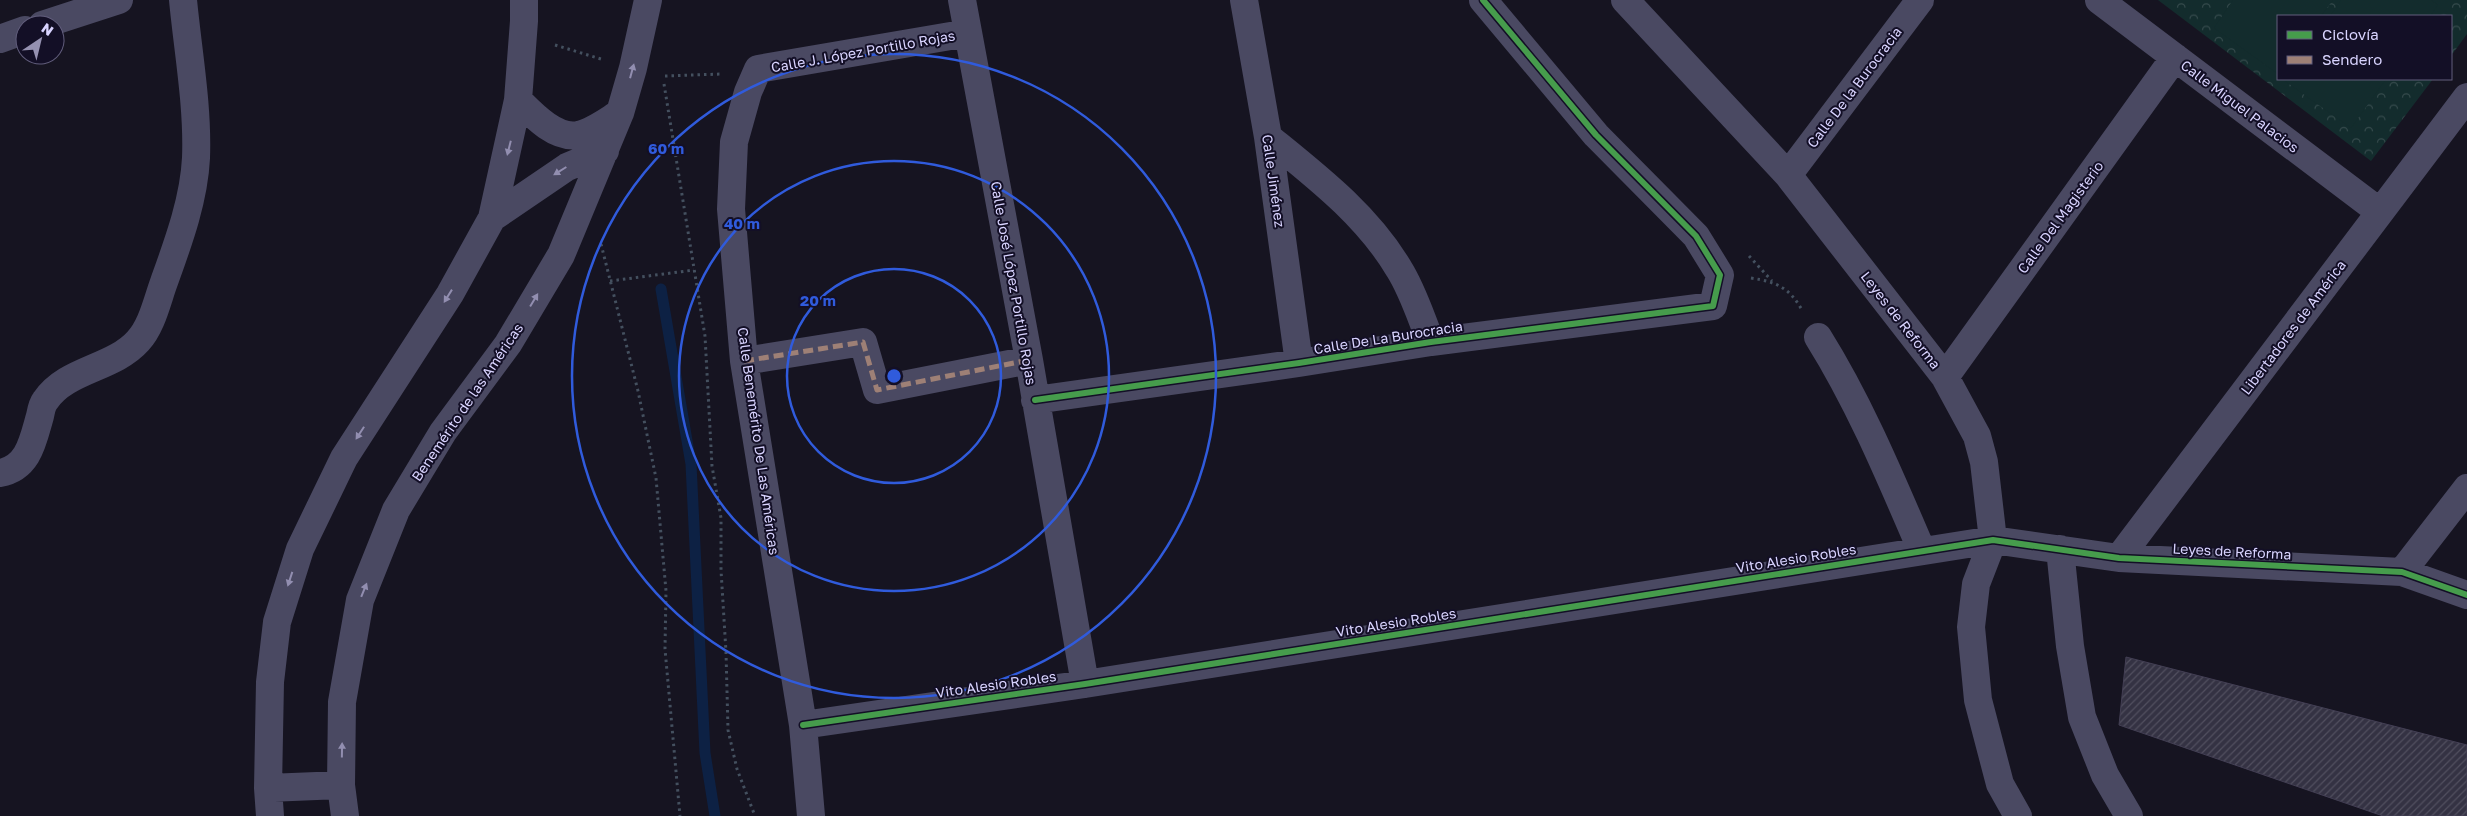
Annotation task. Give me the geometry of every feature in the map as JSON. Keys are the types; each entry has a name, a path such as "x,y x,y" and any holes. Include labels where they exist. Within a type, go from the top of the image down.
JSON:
{"street":[{"path":"65,18 119,0"},
{"path":"0,473 9,471 25,460 31,450 44,402 64,382 129,352 144,335 152,316 176,251 193,185 196,159 196,129 183,0"},
{"path":"270,816 268,788 270,682 277,622 300,549 344,458 450,294 492,218 518,100 524,0"},
{"name":"Benemérito de las Américas","path":"345,816 341,784 342,702 360,600 396,510 443,432 508,344 561,255 620,113 633,68 648,0"},
{"name":"Calle José López Portillo Rojas","path":"962,0 1029,360 1085,684"},
{"name":"Calle Jiménez","path":"1244,0 1268,137 1299,363"},
{"path":"1483,0 1596,135 1696,236 1720,275"},
{"name":"Leyes de Reforma","path":"1625,0 1788,175 1945,377 1977,436 1984,462 1993,540 2119,558 2402,572 2467,594"},
{"name":"Calle De la Burocracia","path":"1788,175 1920,0"},
{"name":"Calle Miguel Palacios","path":"2099,0 2380,212"},
{"path":"0,38 15,33"},
{"name":"Calle J. López Portillo Rojas","path":"758,69 968,33"},
{"name":"Calle Del Magisterio","path":"1945,377 2175,57"},
{"name":"Calle Benemérito De Las Américas","path":"758,69 748,92 734,142 731,210 744,361 803,725 810,816"},
{"name":"Libertadores de América","path":"2119,558 2467,96"},
{"path":"518,100 539,122 556,130 576,135 594,129 620,113"},
{"path":"1268,137 1343,200 1373,233 1400,269 1431,342"},
{"path":"492,218 567,167 605,151"},
{"name":"Calle De La Burocracia","path":"1035,400 1299,363 1431,342 1713,306 1720,275"},
{"path":"1818,337 1853,401 1892,480 1922,551"},
{"path":"744,361 864,342 877,390 1029,360"},
{"path":"2402,572 2467,488"},
{"path":"1993,540 1976,584 1971,627 1978,700 2000,784 2018,816"},
{"name":"Vito Alesio Robles","path":"803,725 1085,684 1993,540"},
{"path":"2060,550 2070,646 2082,717 2105,775 2129,816"},
{"path":"268,788 341,784"}],"path":[{"path":"663,76 705,336 712,466 721,518 721,570 728,730 737,769 754,816"},
{"path":"601,243 638,391 656,478 666,592 665,649 680,816"},
{"path":"610,281 694,270"},
{"path":"1720,275 1772,281 1794,295 1818,337"}],"green space":[{"path":"2158,0 2467,0 2467,34 2452,55 2452,15 2277,15 2277,80 2432,80 2371,161"},
{"path":"2233,0 2333,0 2322,15 2277,15 2277,73 2214,28"},
{"path":"2341,0 2431,0 2438,5 2431,15 2331,15"},
{"path":"2286,80 2385,80 2351,128"}],"building":[{"path":"2126,657 2467,745 2467,816 2383,816 2119,725"}],"waterway":[{"path":"661,289 691,464 705,753 715,816"}],"marked path":[{"path":"744,361 863,342 877,390 1029,360"}],"cycle path":[{"path":"1035,400 1299,363 1431,342 1713,306 1720,275 1696,236 1596,135 1483,0"},
{"path":"803,725 1085,684 1993,540 2119,558 2402,572 2467,595"}]}
